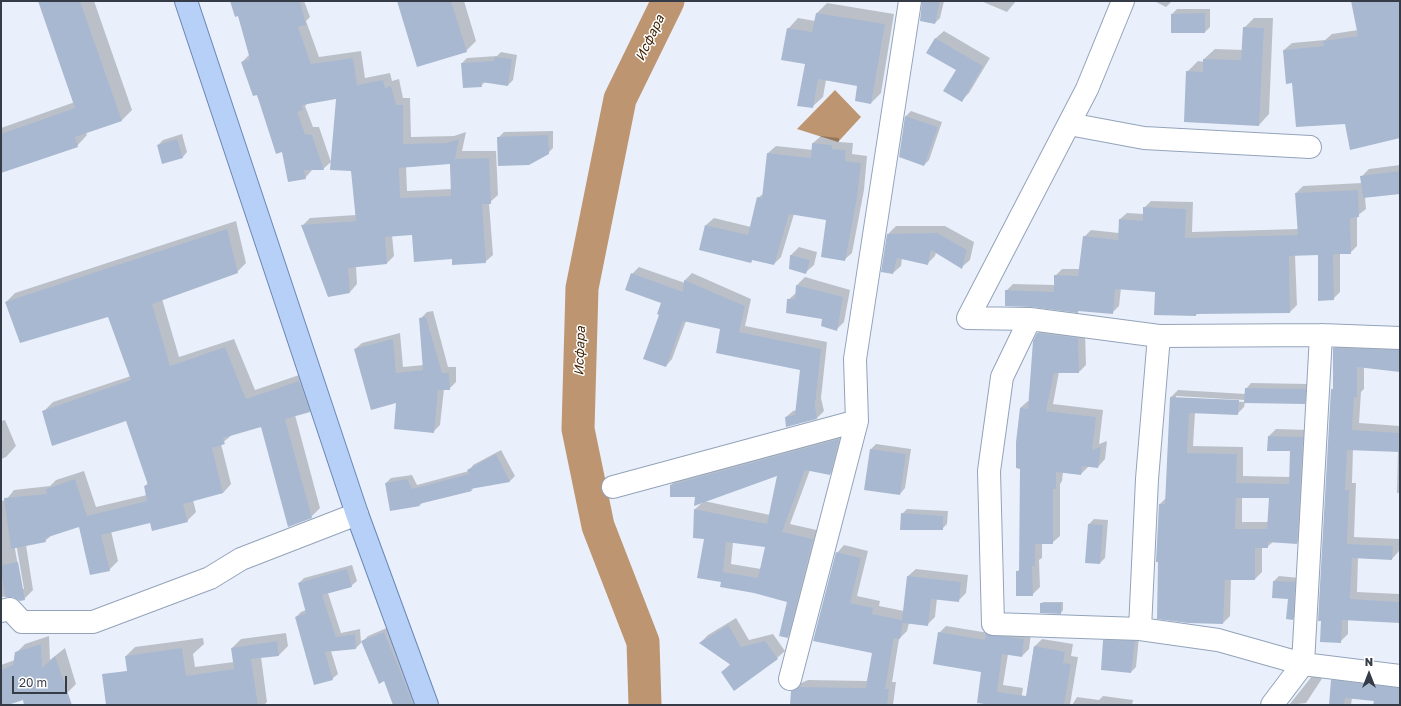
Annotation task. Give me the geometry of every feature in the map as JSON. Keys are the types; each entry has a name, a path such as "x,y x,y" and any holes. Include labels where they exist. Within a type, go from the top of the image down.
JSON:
{"main road":[{"path":"186,1 357,514 427,705"}],"street":[{"path":"790,679 857,421 855,358 910,1"},
{"path":"1123,1 1087,89 968,318 1030,319 1159,336 1321,335 1400,338"},
{"path":"1069,124 1144,138 1310,147"},
{"path":"1030,319 1002,376 989,471 993,624 1140,629 1218,640 1303,664 1400,676"},
{"path":"1272,705 1303,664 1321,335"},
{"path":"1140,629 1147,479 1159,336"},
{"path":"613,487 857,421"},
{"path":"1,611 10,609 22,622 93,622 210,578 241,559 357,514"}],"shaded area":[{"path":"835,90 861,117 838,142 797,129"}],"building":[{"path":"38,1 80,1 122,121 75,137 78,147 1,173 1,134 75,108"},
{"path":"230,1 300,1 306,25 298,27 311,64 353,58 357,85 383,80 385,88 391,86 396,105 403,105 403,144 446,143 459,139 455,159 489,158 491,204 482,204 486,263 452,265 452,259 414,262 412,235 385,237 387,264 348,268 350,293 328,297 301,225 356,221 351,171 330,170 336,99 302,105 303,110 297,112 305,134 312,135 324,170 304,170 306,179 288,182 282,152 276,154 257,95 253,96 241,62 250,59 238,16 235,17","holes":["450,164 451,196 400,198 399,168"]},
{"path":"397,1 451,1 467,52 417,67"},
{"path":"922,1 940,1 935,24 920,21"},
{"path":"1351,1 1400,1 1400,138 1350,150 1345,124 1296,127 1292,83 1286,84 1283,50 1324,46 1323,41 1358,36"},
{"path":"816,13 885,24 871,104 855,101 857,86 818,79 813,108 797,106 805,64 781,60 787,28 812,32"},
{"path":"1205,13 1205,33 1171,33 1171,14"},
{"path":"1243,27 1264,28 1259,126 1184,122 1186,71 1203,72 1203,59 1241,60"},
{"path":"935,38 983,66 962,102 943,91 956,70 926,53"},
{"path":"495,57 512,59 508,86 481,82 482,87 463,88 461,63 494,61"},
{"path":"905,116 938,127 924,166 899,157"},
{"path":"548,135 549,154 529,165 498,166 497,137"},
{"path":"177,139 183,158 162,164 157,145"},
{"path":"812,143 832,145 832,149 846,150 845,161 861,163 857,198 845,261 821,257 826,220 789,214 774,265 752,260 751,263 699,250 705,225 748,235 757,197 762,198 767,153 811,158"},
{"path":"1400,171 1400,194 1363,198 1360,176"},
{"path":"1358,190 1359,217 1350,218 1351,254 1333,254 1334,300 1318,301 1318,255 1289,256 1290,313 1196,314 1196,316 1154,315 1155,292 1115,289 1113,314 1078,311 1078,313 1032,307 1005,306 1005,290 1054,292 1054,275 1078,276 1083,236 1118,240 1119,219 1143,221 1143,207 1186,209 1185,238 1298,235 1295,193"},
{"path":"227,229 238,273 152,304 170,366 225,347 246,399 299,381 310,412 285,419 312,518 288,527 261,427 223,438 225,444 212,448 223,493 183,504 188,522 152,531 150,523 101,535 110,571 90,575 79,527 45,538 46,542 11,549 4,498 47,494 46,489 75,479 87,516 147,501 144,486 148,485 126,421 52,446 42,411 131,380 108,317 20,343 5,302"},
{"path":"937,233 967,250 962,269 931,250 928,265 897,258 893,274 881,272 887,234"},
{"path":"790,255 810,260 806,274 789,269"},
{"path":"631,273 683,292 684,280 745,306 739,332 821,349 815,405 817,419 786,427 785,417 795,415 800,370 716,353 720,329 683,321 666,367 643,359 659,315 657,314 661,303 625,290"},
{"path":"796,285 843,297 837,331 821,326 822,319 786,313 787,299 795,299"},
{"path":"426,317 442,373 449,373 450,390 438,390 434,433 394,429 396,403 371,410 354,349 393,339 396,373 423,370 419,318"},
{"path":"1037,333 1078,338 1079,373 1054,373 1046,411 1096,417 1092,450 1101,447 1098,468 1082,466 1081,475 1056,472 1056,489 1053,489 1053,544 1035,544 1035,566 1032,566 1033,596 1016,596 1016,571 1019,571 1020,469 1016,468 1016,442 1020,408 1028,409 1033,341"},
{"path":"1333,348 1400,350 1400,372 1357,367 1357,397 1354,397 1352,430 1400,433 1400,452 1347,450 1345,490 1349,490 1347,544 1393,546 1392,560 1352,558 1350,599 1400,602 1400,623 1342,620 1341,643 1320,642 1321,621 1318,621 1331,389 1333,389"},
{"path":"1245,388 1306,389 1305,404 1244,403"},
{"path":"1170,397 1239,400 1238,415 1189,413 1187,453 1237,454 1236,483 1289,484 1290,451 1267,451 1268,436 1303,437 1297,544 1268,542 1268,548 1255,548 1255,580 1225,580 1223,624 1188,623 1157,619 1158,562 1156,562 1159,504 1165,504","holes":["1236,498 1269,498 1267,529 1235,529"]},
{"path":"839,439 830,475 805,470 782,532 813,539 788,638 779,636 787,602 754,593 720,587 721,582 697,578 704,539 693,538 694,509 767,524 777,476 694,506 695,497 670,497 670,485","holes":["726,542 765,547 758,578 723,572"]},
{"path":"870,449 906,454 900,495 864,490"},
{"path":"496,454 510,482 470,489 472,491 419,504 420,506 390,511 385,483 407,479 412,489 469,474 467,470"},
{"path":"901,513 943,516 943,530 900,530"},
{"path":"1088,524 1103,525 1100,564 1085,563"},
{"path":"836,552 861,558 850,603 873,608 872,614 902,620 907,576 961,582 959,602 931,599 928,626 903,623 900,639 894,638 885,689 889,689 887,705 790,705 791,691 799,687 866,687 872,653 813,641"},
{"path":"18,562 25,600 20,601 13,597 5,597 1,570 1,565"},
{"path":"347,569 352,587 322,595 336,637 355,634 356,649 325,652 333,680 314,685 295,617 306,613 298,583"},
{"path":"1273,581 1295,582 1293,620 1286,619 1288,599 1272,598"},
{"path":"1040,603 1061,603 1061,614 1040,613"},
{"path":"728,625 741,647 765,641 778,659 734,691 721,672 731,665 699,643"},
{"path":"384,632 413,705 393,705 384,681 379,684 361,641"},
{"path":"938,632 985,640 986,634 1024,639 1022,657 1002,654 997,692 1026,696 1034,646 1065,652 1063,663 1071,664 1064,705 991,705 977,703 981,672 933,664"},
{"path":"1103,640 1135,641 1131,673 1101,670"},
{"path":"277,641 279,656 251,659 258,705 106,705 102,674 127,671 125,656 182,648 186,676 234,669 231,648"},
{"path":"41,644 42,668 55,656 72,705 24,705 23,700 8,705 1,705 1,670 13,665 15,652"},
{"path":"1331,680 1400,688 1400,705 1373,705 1374,701 1345,698 1344,705 1329,705"}],"waterway":[{"name":"Исфара","path":"645,705 643,642 598,526 578,429 582,288 620,99 668,1"}]}
